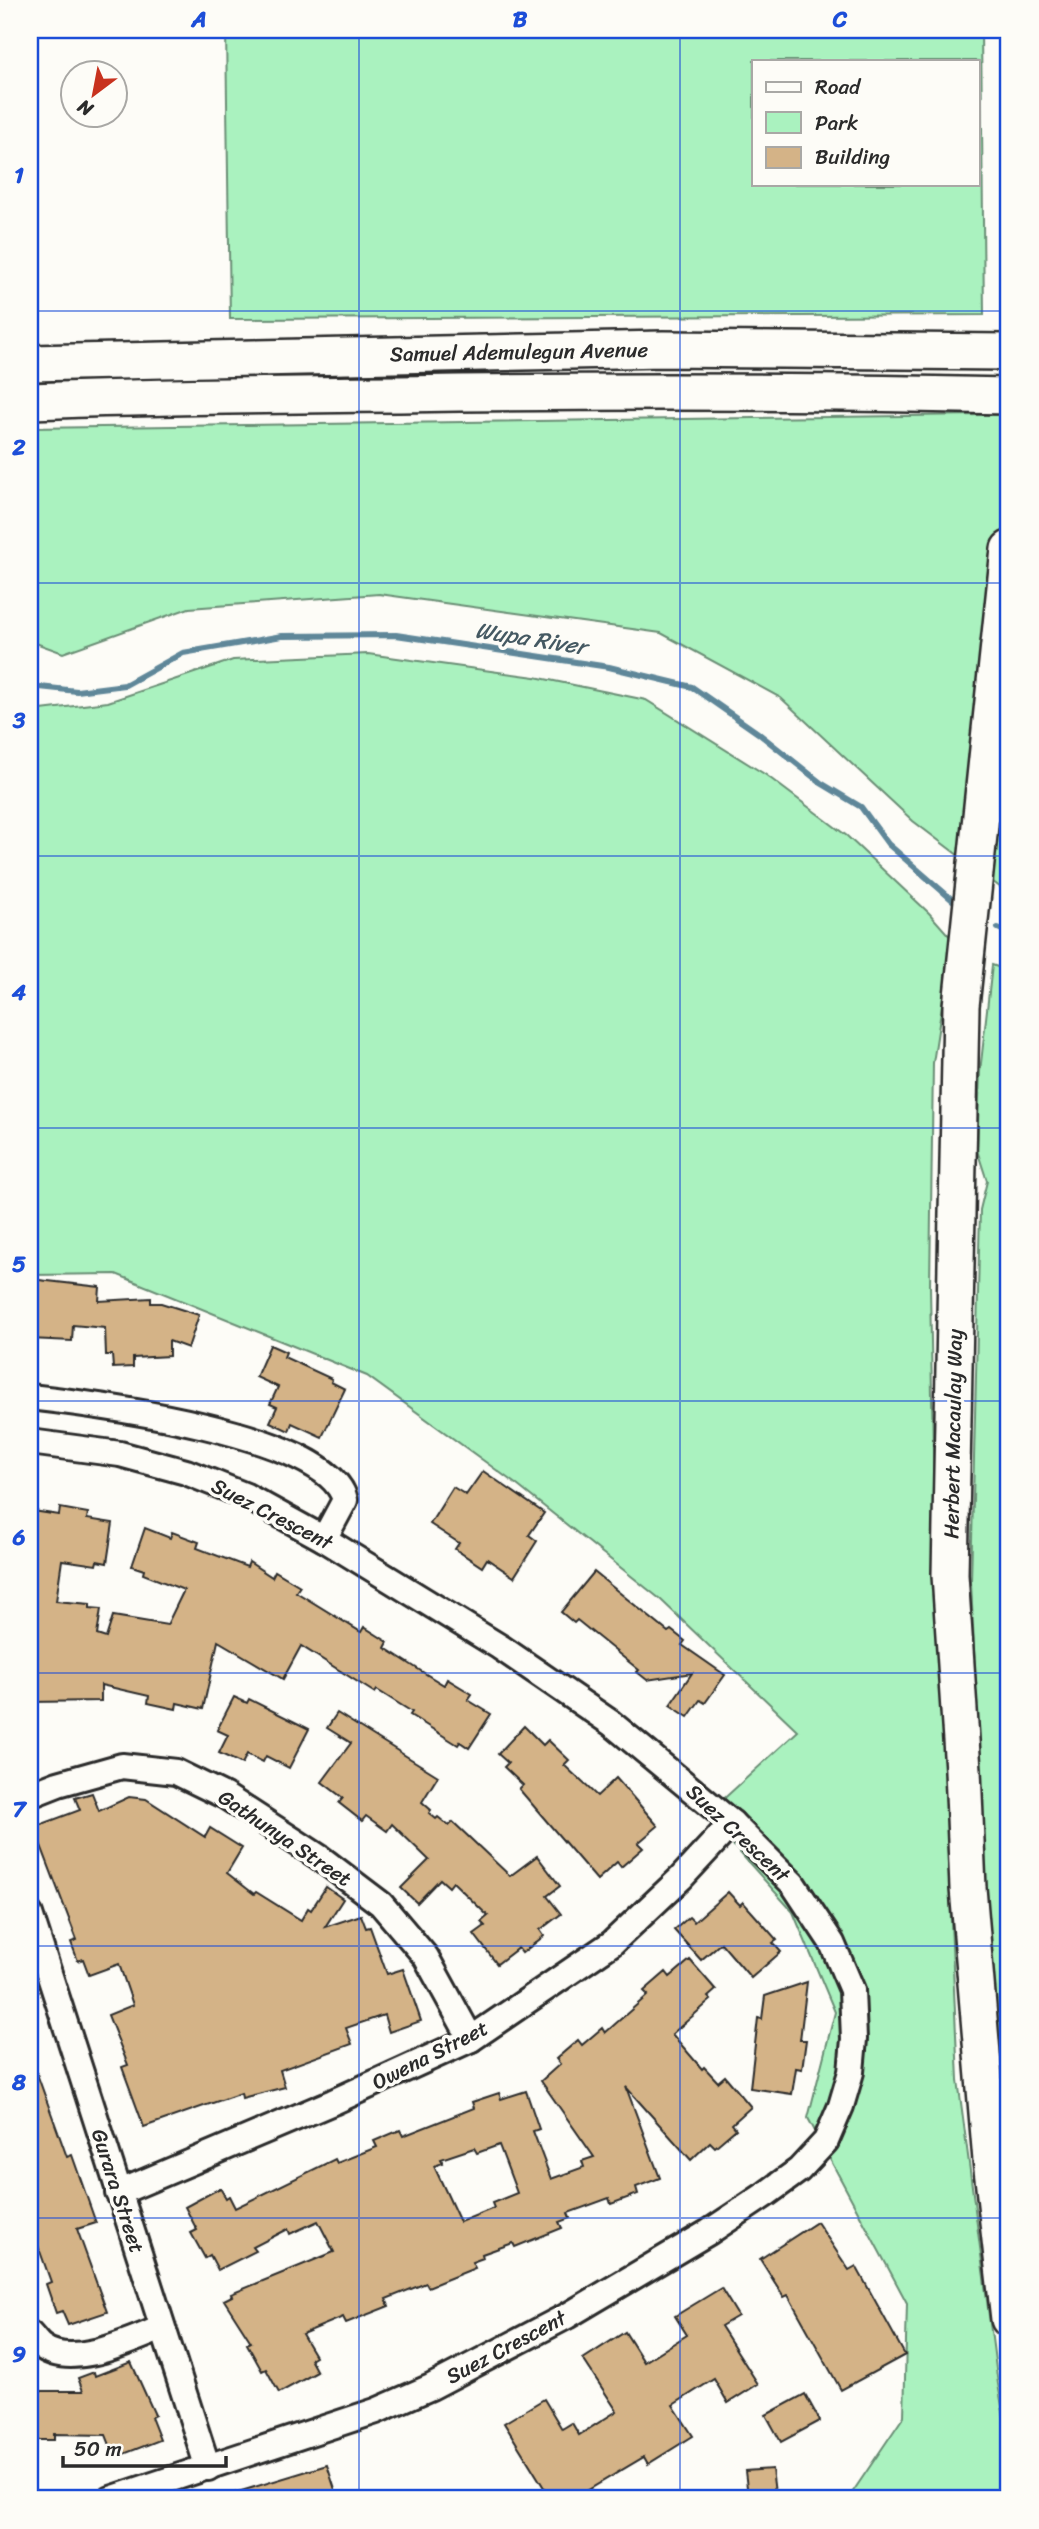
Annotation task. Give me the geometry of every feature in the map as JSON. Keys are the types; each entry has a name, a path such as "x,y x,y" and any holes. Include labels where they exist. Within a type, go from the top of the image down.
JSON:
{"main road":[{"name":"Samuel Ademulegun Avenue","path":"30,363 649,349 1009,352"},
{"name":"Samuel Ademulegun Avenue","path":"30,401 141,396 537,392 1009,396"},
{"name":"Herbert Macaulay Way","path":"1009,549 961,1006 950,1575 968,1888 991,2160 1009,2319"}],"street":[{"path":"30,1397 104,1406 184,1421 277,1447 320,1469 343,1489 345,1500 324,1539"},
{"name":"Suez Crescent","path":"30,1442 120,1454 186,1472 246,1496 324,1539 500,1647 611,1723 732,1823 793,1884 832,1943 852,1990 854,2039 850,2072 841,2106 826,2141 799,2170 709,2232 567,2316 486,2360 376,2411 111,2499"},
{"name":"Gathunya Street","path":"30,1795 122,1766 176,1772 225,1796 319,1857 381,1904 426,1957 471,2039"},
{"name":"Owena Street","path":"118,2193 333,2102 471,2039 612,1943 681,1878 732,1823"},
{"name":"Gurara Street","path":"30,1914 36,1952 208,2468"},
{"path":"30,2333 41,2347 60,2355 110,2348 162,2328"}],"green space":[{"path":"226,30 981,30 984,315 230,319"},
{"path":"1009,415 1009,894 913,821 781,698 661,633 379,594 189,608 63,653 30,641 30,428"},
{"path":"368,654 535,677 646,700 766,775 847,836 929,913 952,939 933,1063 930,1287 935,1559 958,2080 998,2384 1009,2445 1009,2499 848,2499 904,2416 907,2303 808,2118 835,2012 793,1912 706,1815 798,1731 660,1599 517,1485 367,1376 116,1274 30,1275 30,707 41,710 108,702 233,660"},
{"path":"992,965 1009,971 1009,2116 985,1895 971,1582 980,1210 987,1181 977,1150 980,1072"}],"building":[{"path":"30,1279 100,1287 99,1301 151,1298 151,1303 161,1303 199,1315 188,1348 169,1341 169,1356 133,1358 133,1367 113,1368 112,1355 106,1355 105,1328 73,1325 72,1341 30,1339"},
{"path":"270,1345 286,1352 284,1357 332,1379 331,1382 345,1389 322,1437 292,1423 289,1431 270,1422 277,1407 270,1404 278,1387 256,1377"},
{"path":"483,1471 544,1513 529,1535 537,1541 514,1577 487,1559 482,1567 455,1549 459,1543 430,1524 453,1487 466,1495"},
{"path":"60,1508 88,1513 87,1519 113,1523 107,1563 97,1561 96,1565 62,1560 56,1601 90,1604 90,1608 101,1609 97,1635 106,1638 113,1616 167,1625 184,1590 143,1574 144,1570 132,1566 145,1528 170,1538 172,1532 199,1542 197,1548 247,1567 249,1562 272,1577 275,1571 300,1586 296,1592 361,1632 364,1627 388,1642 385,1648 421,1671 444,1685 447,1679 472,1694 468,1700 491,1714 469,1748 460,1742 458,1745 410,1715 412,1712 377,1690 375,1693 301,1646 283,1679 218,1641 203,1709 177,1703 176,1709 148,1703 149,1696 101,1685 101,1701 30,1702 30,1532 33,1511 59,1515"},
{"path":"594,1572 668,1632 671,1630 685,1641 682,1645 725,1675 705,1703 700,1700 688,1717 670,1705 692,1673 647,1680 637,1672 639,1670 577,1620 574,1623 561,1612"},
{"path":"234,1697 247,1703 249,1699 309,1729 289,1768 266,1756 263,1762 247,1754 242,1764 219,1753 228,1735 217,1730"},
{"path":"337,1713 438,1776 422,1802 431,1810 429,1813 449,1826 453,1822 510,1876 537,1856 560,1886 547,1896 561,1914 540,1930 544,1936 522,1953 518,1948 497,1964 474,1934 485,1926 481,1922 488,1916 453,1882 449,1887 440,1879 417,1903 401,1888 429,1860 392,1824 387,1831 366,1816 362,1821 339,1803 343,1798 322,1782 351,1743 327,1728"},
{"path":"524,1726 543,1745 548,1740 569,1760 564,1765 597,1796 616,1778 658,1826 638,1843 643,1848 621,1867 617,1862 597,1880 519,1789 523,1785 504,1767 508,1763 498,1754"},
{"path":"92,1793 99,1811 129,1797 146,1799 205,1837 210,1828 242,1848 227,1873 254,1894 256,1892 301,1920 326,1887 343,1899 325,1927 361,1915 366,1928 370,1927 387,1974 403,1969 421,2021 389,2032 384,2015 346,2028 352,2044 280,2070 285,2087 242,2098 241,2093 144,2127 122,2067 128,2065 108,2015 133,2005 119,1964 89,1975 83,1959 78,1961 71,1942 77,1940 34,1827 80,1810 75,1798"},
{"path":"728,1892 740,1905 743,1902 777,1940 773,1943 781,1952 751,1978 721,1943 701,1960 674,1930 689,1917 694,1922"},
{"path":"690,1960 716,1990 708,1997 711,2000 672,2034 702,2069 704,2067 718,2082 725,2076 751,2107 732,2124 736,2129 715,2147 710,2142 691,2160 626,2087 660,2178 636,2187 638,2194 611,2204 609,2198 568,2213 570,2218 559,2222 562,2228 515,2247 513,2243 482,2254 483,2258 472,2262 475,2268 428,2287 426,2283 386,2299 389,2306 346,2323 343,2317 302,2334 315,2356 310,2359 317,2372 279,2393 266,2369 262,2371 247,2344 251,2342 224,2300 232,2296 231,2294 334,2252 318,2221 290,2234 288,2229 253,2247 256,2251 218,2270 210,2255 205,2258 191,2233 197,2230 185,2207 220,2188 226,2198 229,2196 235,2208 335,2159 337,2163 377,2147 374,2141 400,2130 403,2136 474,2108 472,2102 499,2093 501,2099 526,2091 539,2129 533,2131 551,2179 584,2167 582,2161 594,2157 541,2081 560,2064 556,2059 578,2040 582,2045 602,2028 605,2033 648,1995 644,1991 666,1972 670,1977","holes":["499,2145 517,2193 492,2203 494,2208 460,2222 434,2166 443,2163 441,2159 474,2148 477,2153"]},
{"path":"807,1982 800,2040 806,2040 802,2069 796,2068 792,2094 750,2088 758,2018 762,2019 765,1996"},
{"path":"32,2060 67,2157 72,2155 96,2223 77,2229 107,2312 68,2325 62,2311 56,2313 46,2284 51,2282 37,2243 30,2246"},
{"path":"817,2222 849,2270 856,2266 905,2355 841,2390 788,2295 784,2297 760,2259"},
{"path":"721,2288 738,2316 721,2326 758,2384 728,2403 714,2379 673,2405 693,2436 648,2464 644,2457 573,2499 551,2499 504,2423 544,2399 562,2429 572,2423 579,2435 617,2411 583,2359 625,2332 644,2362 687,2335 675,2316"},
{"path":"131,2362 155,2415 151,2417 160,2440 121,2455 118,2447 112,2450 106,2435 54,2434 54,2440 30,2440 30,2391 83,2391 78,2378 94,2372 95,2376"},
{"path":"805,2394 820,2421 781,2442 766,2415"},
{"path":"327,2465 338,2499 228,2499 228,2495"},
{"path":"772,2469 775,2493 748,2496 745,2471"}],"waterway":[{"name":"Wupa River","path":"30,686 77,691 125,685 183,653 282,636 396,635 609,667 692,687 758,733 821,783 861,807 888,844 956,903"},
{"name":"Wupa River","path":"998,928 1009,933"}]}
